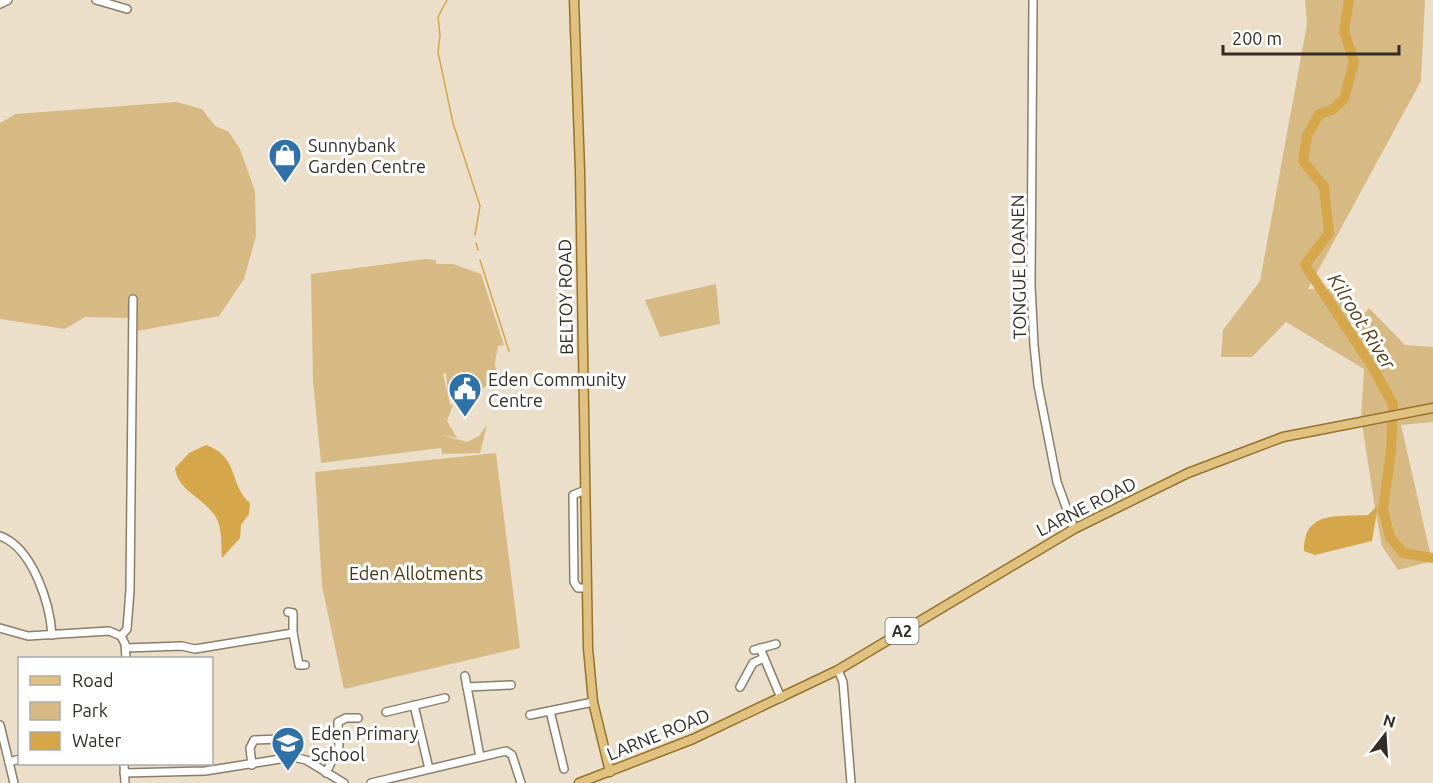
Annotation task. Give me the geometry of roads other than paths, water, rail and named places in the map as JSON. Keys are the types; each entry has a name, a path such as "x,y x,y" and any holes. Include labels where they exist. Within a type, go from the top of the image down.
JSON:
{"main road":[{"name":"BELTOY ROAD","path":"574,0 588,649 593,702 610,772"},
{"name":"LARNE ROAD","path":"579,783 693,740 838,670 1074,529 1188,473 1283,437 1433,408"}],"street":[{"path":"0,4 8,0"},
{"path":"96,0 127,9"},
{"name":"TONGUE LOANEN","path":"1033,0 1031,275 1034,345 1038,385 1057,482 1074,529"},
{"path":"121,636 127,629 130,591 133,299"},
{"path":"0,536 15,544 28,562 50,610 52,635"},
{"path":"293,613 293,633 299,666"},
{"path":"0,628 28,636 111,632 121,636 126,648 126,657"},
{"path":"126,648 183,646 195,649 293,633"},
{"path":"776,644 757,649 764,658 781,698"},
{"path":"740,687 753,663 764,658"},
{"path":"838,670 843,682 851,783"},
{"path":"465,675 480,757"},
{"path":"467,687 511,685"},
{"path":"386,711 445,698"},
{"path":"530,715 593,702"},
{"path":"414,705 429,769"},
{"path":"550,711 564,769"},
{"path":"326,773 339,746 338,722 346,718 358,718"},
{"path":"0,725 14,783"},
{"path":"252,765 252,742 260,738 281,739"},
{"path":"371,783 503,751 509,752 516,748"},
{"path":"509,752 521,783"},
{"path":"124,773 172,772 252,765 297,758 344,783"},
{"path":"9,762 18,760"},
{"path":"124,765 125,783"},
{"path":"171,765 172,772"}],"water":[{"path":"206,445 217,450 224,457 243,496 250,503 249,514 241,525 240,538 222,558 221,534 216,518 208,507 180,482 175,468 189,453"},
{"path":"1378,505 1372,541 1315,555 1304,551 1305,538 1316,522 1334,516 1368,515"}],"waterway":[{"path":"447,0 438,17 440,35 438,52 453,123 480,206 475,235"},
{"name":"Kilroot River","path":"1349,0 1344,31 1354,62 1344,99 1332,110 1319,114 1307,136 1303,161 1324,187 1329,233 1305,265 1370,363 1393,404 1391,451 1383,510 1390,537 1403,553 1433,558"},
{"path":"476,243 478,250"},
{"path":"480,260 509,351"}],"place":[{"name":"Sunnybank Garden Centre","path":"285,184"},
{"name":"Eden Community Centre","path":"465,418"},
{"name":"Eden Primary School","path":"288,772"}],"park label":[{"name":"Eden Allotments","path":"416,573"}]}
